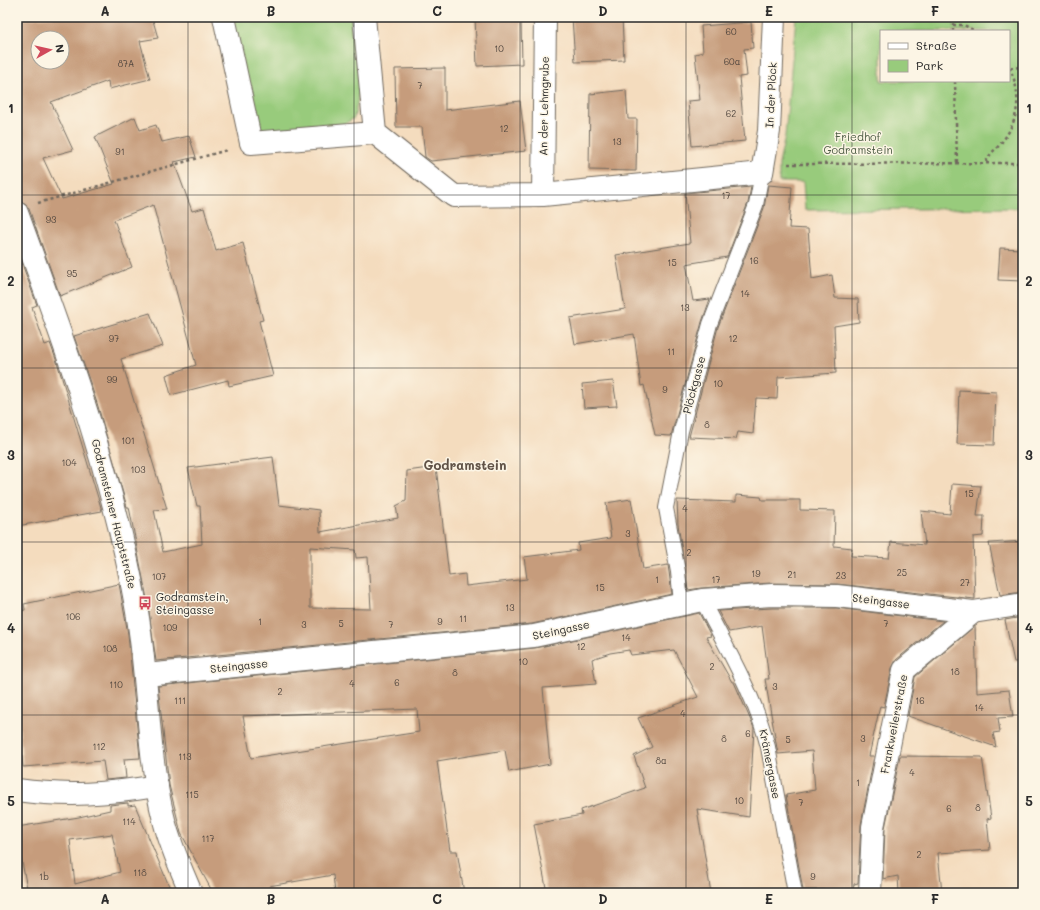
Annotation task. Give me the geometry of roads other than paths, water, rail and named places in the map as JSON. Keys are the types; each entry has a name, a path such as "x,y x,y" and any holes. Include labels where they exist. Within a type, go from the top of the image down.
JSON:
{"street":[{"path":"224,17 251,143 375,133 454,196 543,195 762,173"},
{"path":"364,17 375,133"},
{"name":"An der Lehmgrube","path":"543,195 545,17"},
{"name":"In der Plöck","path":"762,173 769,130 774,17"},
{"name":"Godramsteiner Hauptstraße","path":"25,209 61,333 94,433 111,494 136,606 146,675 157,786 164,820 178,863 191,893"},
{"name":"Steingasse","path":"146,675 534,636 692,601 772,594 837,596 973,612"},
{"path":"973,612 1023,604"},
{"name":"Frankweilerstraße","path":"870,893 873,827 904,670 973,612"},
{"path":"17,790 43,794 78,795 107,794 157,786"}],"lane":[{"name":"Plöckgasse","path":"692,601 678,572 666,508 681,431 710,324 756,205 762,173"},
{"name":"Krämergasse","path":"692,601 752,698 763,724 794,893"}],"place":[{"name":"Godramstein, Steingasse","path":"145,603"}],"district":[{"name":"Godramstein","path":"465,465"}],"park label":[{"name":"Friedhof Godramstein","path":"858,143"}]}
